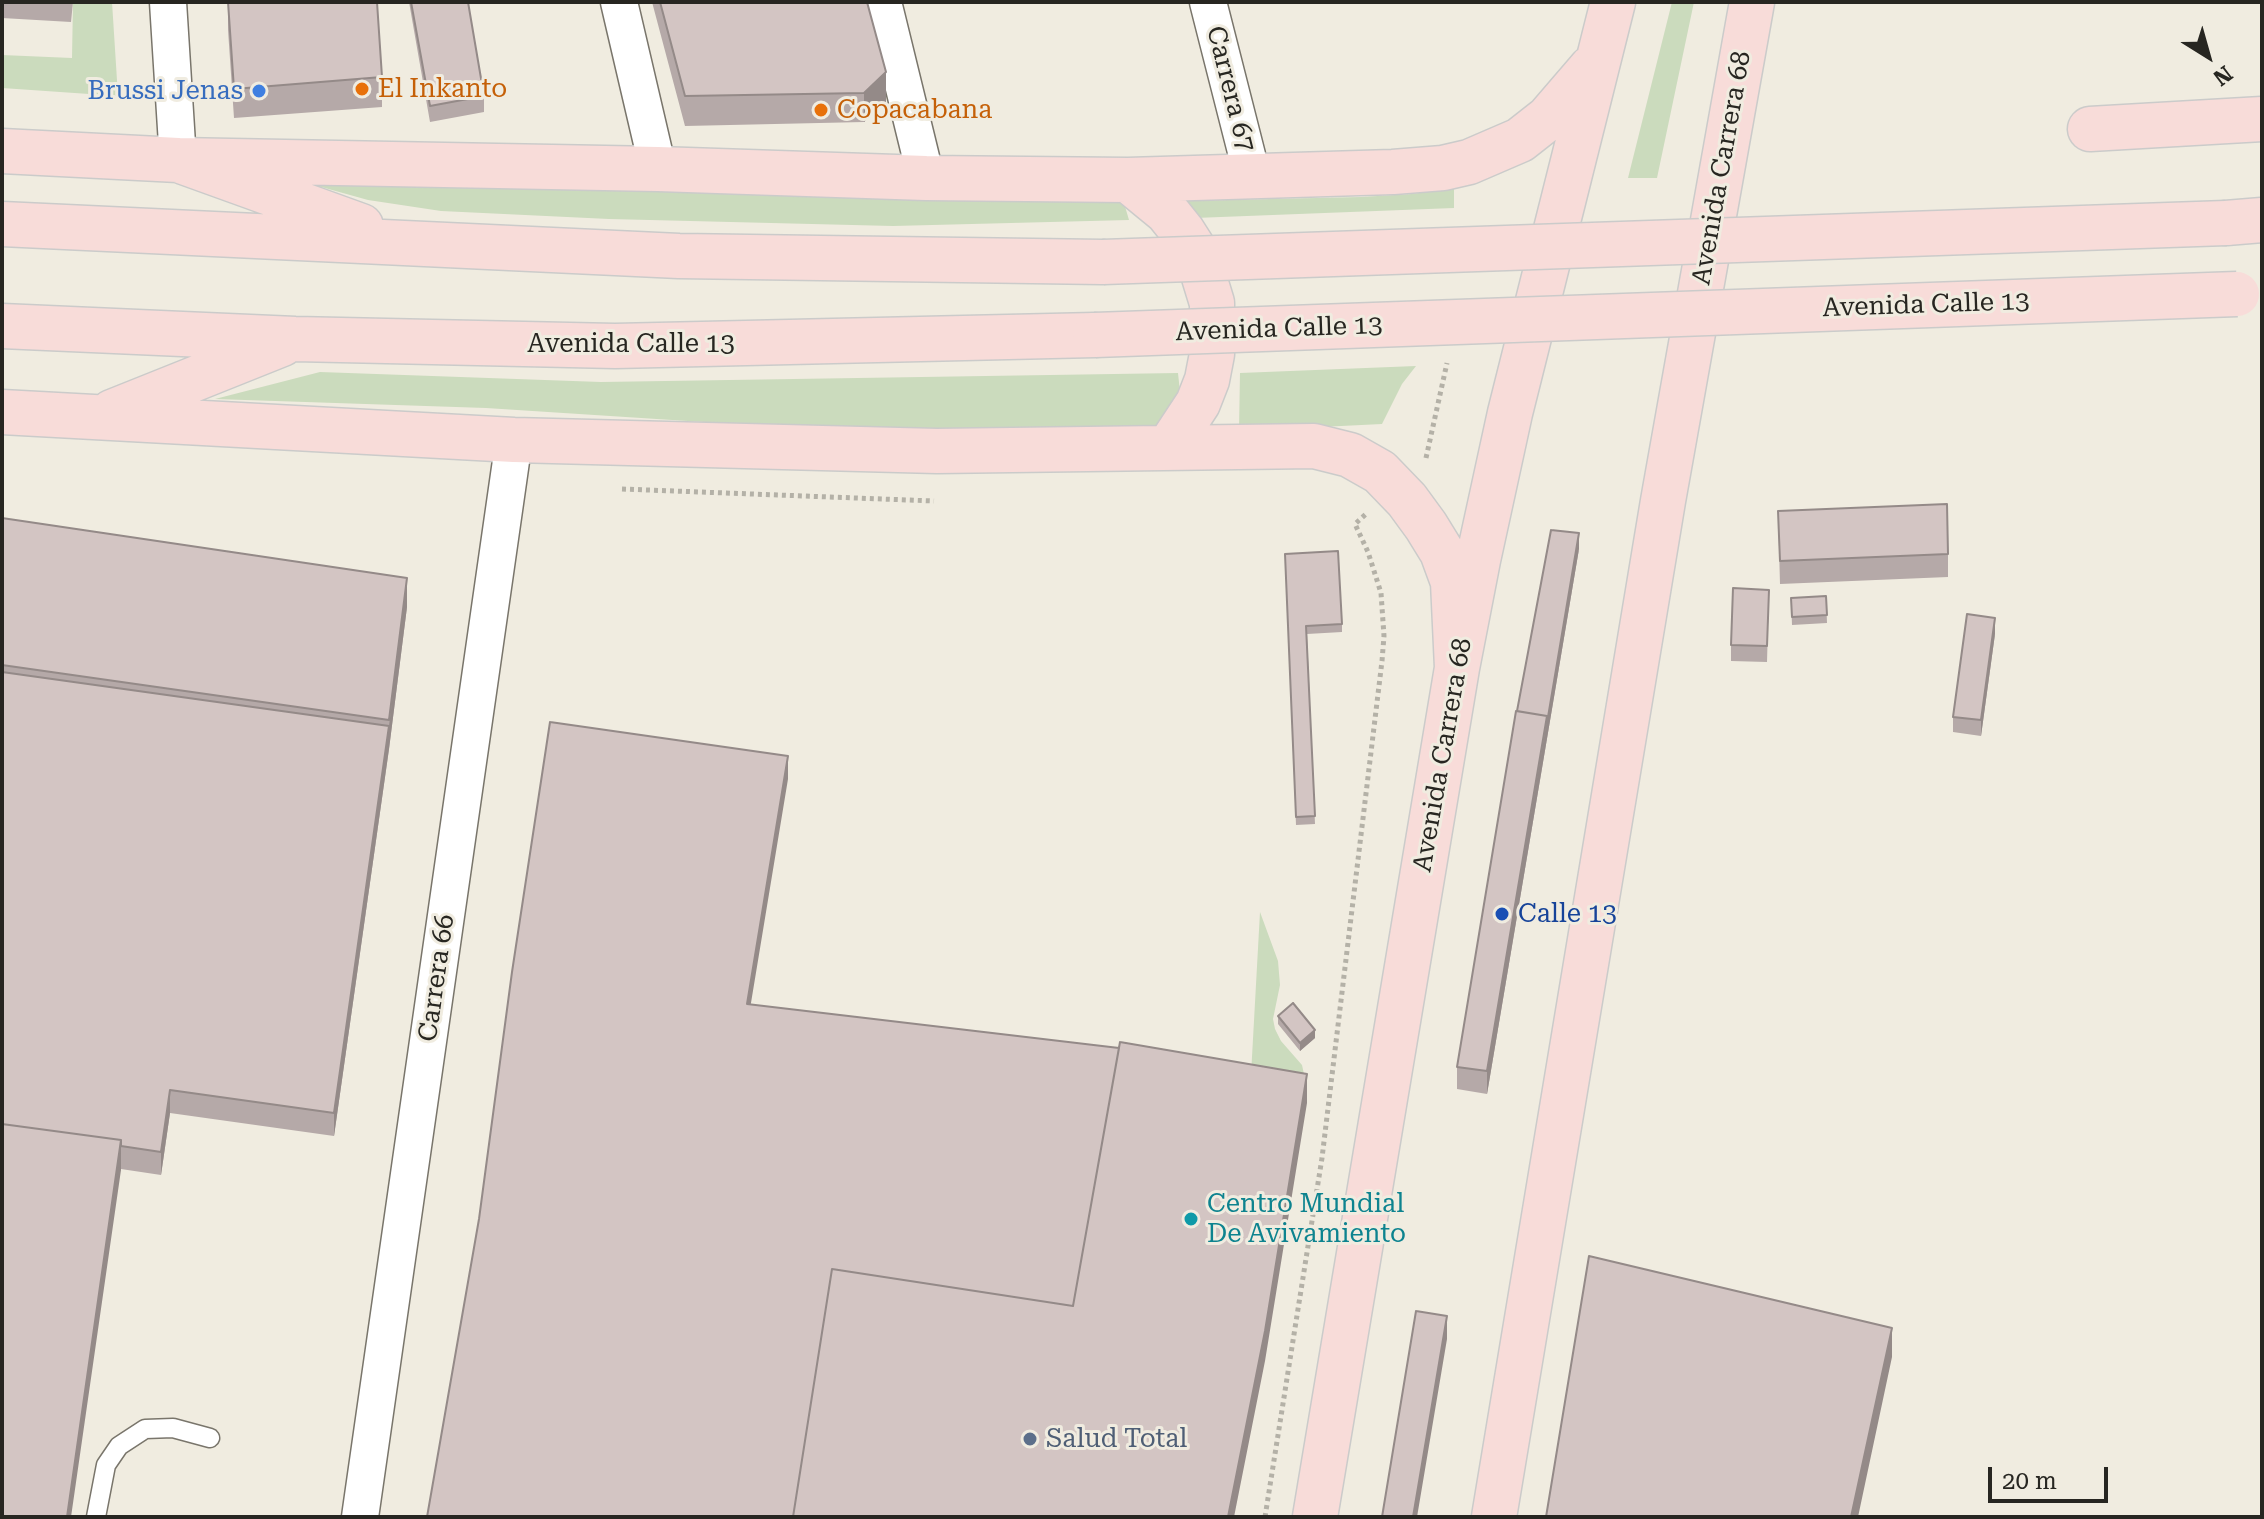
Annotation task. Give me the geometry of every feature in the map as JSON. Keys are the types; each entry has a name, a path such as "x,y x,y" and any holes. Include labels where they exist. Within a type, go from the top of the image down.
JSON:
{"main road":[{"name":"Avenida Carrera 68","path":"1315,1517 1457,668 1510,413 1613,2"},
{"name":"Avenida Carrera 68","path":"1494,1517 1663,501 1752,2"},
{"path":"2,151 178,160 658,169 926,178 1128,180 1393,172 1443,168 1469,162 1520,140 1539,126 1598,59"},
{"path":"2090,129 2262,119"},
{"path":"178,160 400,241"},
{"path":"1128,180 1167,212 1183,232 1202,266 1212,303 1212,354 1207,380 1198,403 1169,447"},
{"path":"2,224 679,256 1103,262 2244,222"},
{"name":"Avenida Calle 13","path":"2,326 295,339 615,346 1095,335 2250,294"},
{"name":"Avenida Calle 13","path":"2,412 99,418 295,339"},
{"path":"99,418 514,440 937,451 1314,446 1350,455 1380,472 1407,500 1442,552 1453,582 1457,668"}],"street":[{"path":"168,2 178,160"},
{"path":"619,2 658,169"},
{"path":"883,2 926,178"},
{"name":"Carrera 67","path":"1208,2 1252,175"},
{"name":"Carrera 66","path":"360,1517 514,440"}],"lane":[{"path":"96,1517 106,1465 119,1446 145,1429 173,1428 210,1438"}],"path":[{"path":"1265,1517 1324,1145 1383,649 1381,593 1355,524"}],"green space":[{"path":"73,2 112,2 118,96 2,88 2,55 72,58"},
{"path":"1672,2 1694,2 1657,178 1628,178"},
{"path":"289,178 1124,203 1129,220 893,226 609,219 441,211 368,200"},
{"path":"1454,188 1454,208 1195,218 1182,201 1361,197"},
{"path":"1416,366 1402,384 1382,424 1239,431 1240,373"},
{"path":"320,372 601,382 1178,373 1180,392 1175,413 1144,435 936,437 486,408 215,399"},
{"path":"1260,912 1278,961 1280,985 1273,1019 1275,1029 1281,1041 1302,1065 1307,1103 1250,1093"}],"building":[{"path":"228,2 377,2 382,77 234,89"},
{"path":"411,2 468,2 484,96 430,106"},
{"path":"660,2 867,2 886,72 864,93 685,96"},
{"path":"1947,504 1948,554 1780,561 1778,511"},
{"path":"2,518 407,578 389,720 2,665"},
{"path":"1551,530 1579,533 1547,723 1547,716 1517,711"},
{"path":"1338,551 1342,624 1306,626 1315,816 1296,817 1285,554"},
{"path":"1733,588 1769,590 1767,646 1731,645"},
{"path":"1826,596 1827,615 1792,617 1791,598"},
{"path":"1967,614 1995,618 1981,720 1953,717"},
{"path":"2,672 389,726 334,1113 170,1090 161,1152 121,1146 121,1140 2,1124"},
{"name":"Calle 13","path":"1516,711 1547,716 1487,1071 1457,1067"},
{"path":"550,722 788,756 747,1004 1119,1048 1073,1306 832,1269 793,1517 427,1517 479,1219"},
{"path":"1293,1003 1315,1030 1300,1043 1278,1016"},
{"path":"1120,1042 1307,1074 1265,1331 1228,1517 793,1517 832,1269 1073,1306"},
{"path":"2,1124 121,1140 67,1517 2,1517"},
{"path":"1589,1256 1892,1328 1851,1517 1546,1517"},
{"path":"1416,1311 1447,1316 1413,1517 1382,1517"}],"place":[{"name":"El Inkanto","path":"362,89"},
{"name":"Brussi Jenas","path":"259,91"},
{"name":"Copacabana","path":"821,110"},
{"name":"Calle 13","path":"1502,914"},
{"name":"Centro Mundial De Avivamiento","path":"1191,1219"},
{"name":"Salud Total","path":"1030,1439"}]}
